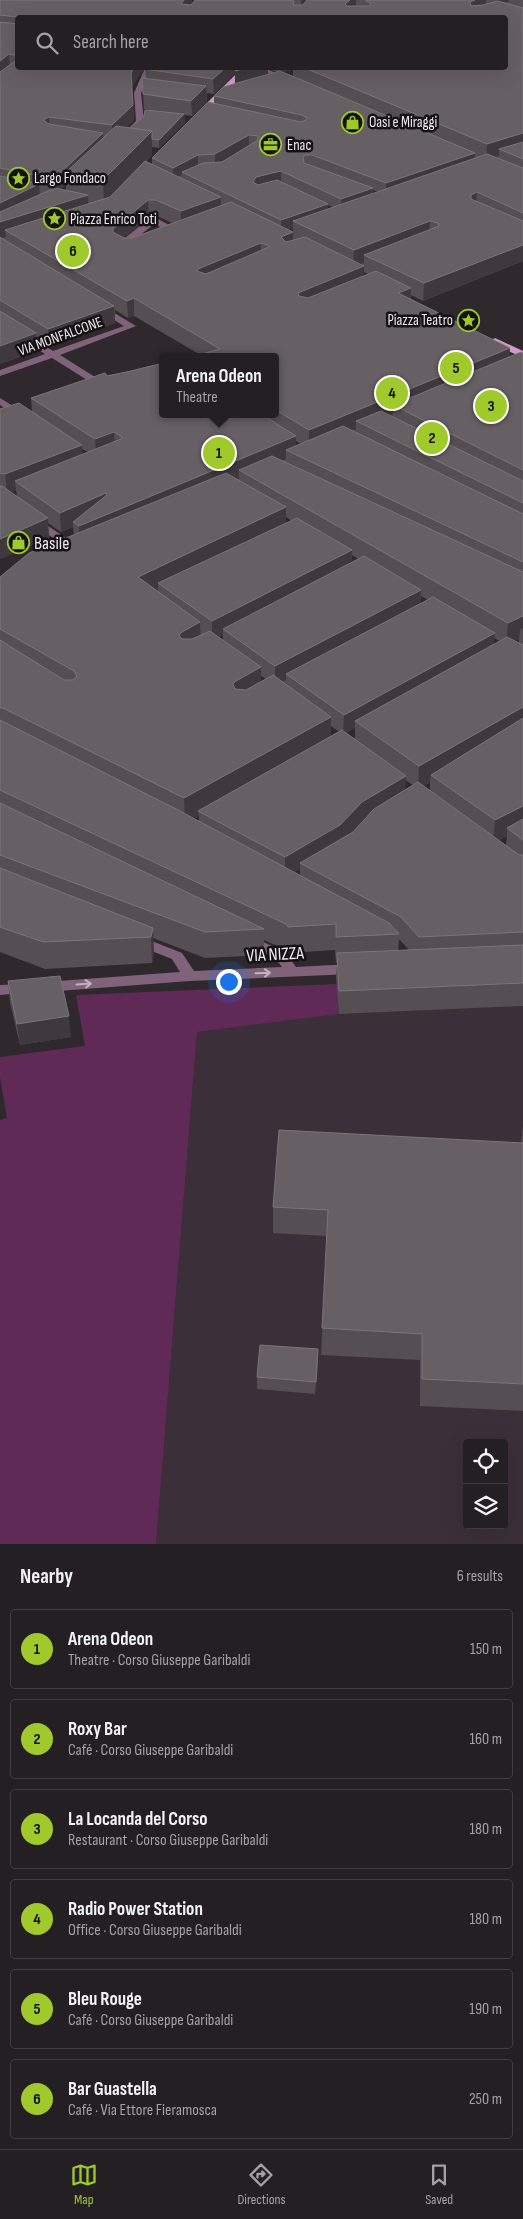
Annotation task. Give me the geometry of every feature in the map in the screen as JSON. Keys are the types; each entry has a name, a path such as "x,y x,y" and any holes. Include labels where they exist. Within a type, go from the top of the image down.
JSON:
{"main road":[{"path":"195,120 244,70"},
{"path":"488,338 523,355"}],"street":[{"path":"127,133 140,121 136,100 137,88 147,70"},
{"path":"265,70 298,84"},
{"path":"263,82 296,72"},
{"path":"137,88 146,89"},
{"path":"208,97 218,96 237,89"},
{"path":"206,109 215,111"},
{"path":"139,113 148,114"},
{"path":"129,251 119,247 153,220 180,233"},
{"name":"VIA MONFALCONE","path":"0,373 131,326 96,306"},
{"path":"0,321 103,386"},
{"path":"0,401 32,422"},
{"path":"28,515 79,552"},
{"path":"236,934 280,955 293,972"},
{"path":"124,935 177,956 190,976"},
{"name":"VIA NIZZA","path":"0,990 190,976 363,968"}],"shaded area":[{"path":"337,984 339,1014 197,1032 156,1544 0,1544 0,1120 7,1118 0,1077 0,1057 85,1046 76,995"},
{"path":"523,1006 523,1544 156,1544 197,1032 339,1014"}],"building":[{"path":"0,0 184,0 181,4 191,5 195,0 288,0 294,1 293,5 303,5 307,0 350,0 345,4 347,6 369,6 371,4 365,0 475,0 470,2 471,6 498,1 523,8 523,133 487,144 310,70 508,70 508,15 15,15 15,17 0,15"},
{"path":"0,22 15,24 15,55 9,54 0,61"},
{"path":"15,61 15,70 133,70 131,73 133,105 112,125 49,117 43,120 49,124 103,133 53,179 0,168 0,72"},
{"path":"152,70 223,70 213,79"},
{"path":"280,71 475,153 386,183 312,155 305,155 303,157 304,163 373,188 341,199 281,171 256,177 253,182 258,185 277,180 328,204 281,220 182,172 203,163 222,162 258,140 258,136 249,135 215,154 198,155 173,168 152,158 208,102 301,122 306,120 307,118 302,115 214,96 223,87"},
{"path":"142,78 206,86 191,101 143,94"},
{"path":"145,110 184,114 159,140 152,139 152,131 130,128 144,116"},
{"path":"116,126 152,131 103,180 65,173"},
{"path":"523,142 523,159 499,149"},
{"path":"487,154 523,168 523,213 477,192 471,195 471,199 523,221 523,245 424,283 364,255 439,226 438,223 430,221 354,250 293,221"},
{"path":"145,161 221,197 181,211 156,200 148,200 113,229 113,232 124,238 132,238 231,202 293,232 281,237 286,242 305,237 364,266 298,293 299,296 308,298 376,271 411,288 398,293 510,348 309,430 279,412 279,353 205,353 220,349 134,298 127,301 5,230 110,197","holes":["261,243 269,247 206,274 197,271"]},
{"path":"0,176 39,184 0,203"},
{"path":"55,188 88,195 0,222 0,212"},
{"path":"0,237 114,306 48,329 0,300"},
{"path":"0,311 36,333 0,346"},
{"path":"521,352 523,353 523,470 393,405"},
{"path":"159,364 159,418 268,418 296,436 79,526 73,522 107,495 106,493 60,513 15,481 122,437 114,432 95,439 31,398 105,373 107,376"},
{"path":"19,403 82,445 5,474 0,473 0,409"},
{"path":"381,411 523,481 523,503 356,421"},
{"path":"343,426 523,514 523,562 286,450"},
{"path":"272,456 523,572 523,616 508,623 239,470"},
{"path":"226,473 286,507 138,577 200,622 182,632 179,635 182,639 192,639 210,631 261,667 236,681 233,684 235,689 246,690 273,675 331,717 184,798 0,708 0,640 64,680 73,680 77,676 74,671 0,629 0,577 29,553"},
{"path":"0,486 2,486 48,518 0,539"},
{"path":"297,518 352,550 212,621 158,583"},
{"path":"364,556 421,590 275,666 223,629"},
{"path":"433,597 495,633 344,715 286,674"},
{"path":"507,637 523,645 523,707 419,766 355,721"},
{"path":"523,718 523,806 495,820 431,775"},
{"path":"0,720 178,810 389,923 399,934 336,937 336,924 288,927 286,924 0,790"},
{"path":"342,730 406,776 362,802 340,825 285,857 198,811"},
{"path":"418,782 519,855 523,855 523,932 419,937 401,917 300,863 353,832 374,809"},
{"path":"0,803 264,929 205,932 0,855"},
{"path":"523,819 523,840 507,828"},
{"path":"0,868 153,928 151,937 43,942 0,927"},
{"path":"523,945 523,983 339,991 337,953"},
{"path":"60,976 69,1016 17,1024 8,981"},
{"path":"279,1130 523,1143 523,1384 422,1379 422,1334 322,1328 328,1210 273,1207"},
{"path":"260,1345 318,1349 316,1382 257,1377"}],"place":[{"name":"Oasi e Miraggi","path":"353,122"},
{"name":"Enac","path":"271,145"},
{"name":"Largo Fondaco","path":"18,178"},
{"name":"Piazza Enrico Toti","path":"54,219"},
{"name":"Bar Guastella","path":"73,251"},
{"name":"Piazza Teatro","path":"469,320"},
{"name":"Bleu Rouge","path":"456,368"},
{"name":"Radio Power Station","path":"392,393"},
{"name":"La Locanda del Corso","path":"491,406"},
{"name":"Roxy Bar","path":"432,438"},
{"name":"Arena Odeon","path":"219,453"},
{"name":"Basile","path":"18,543"}]}
